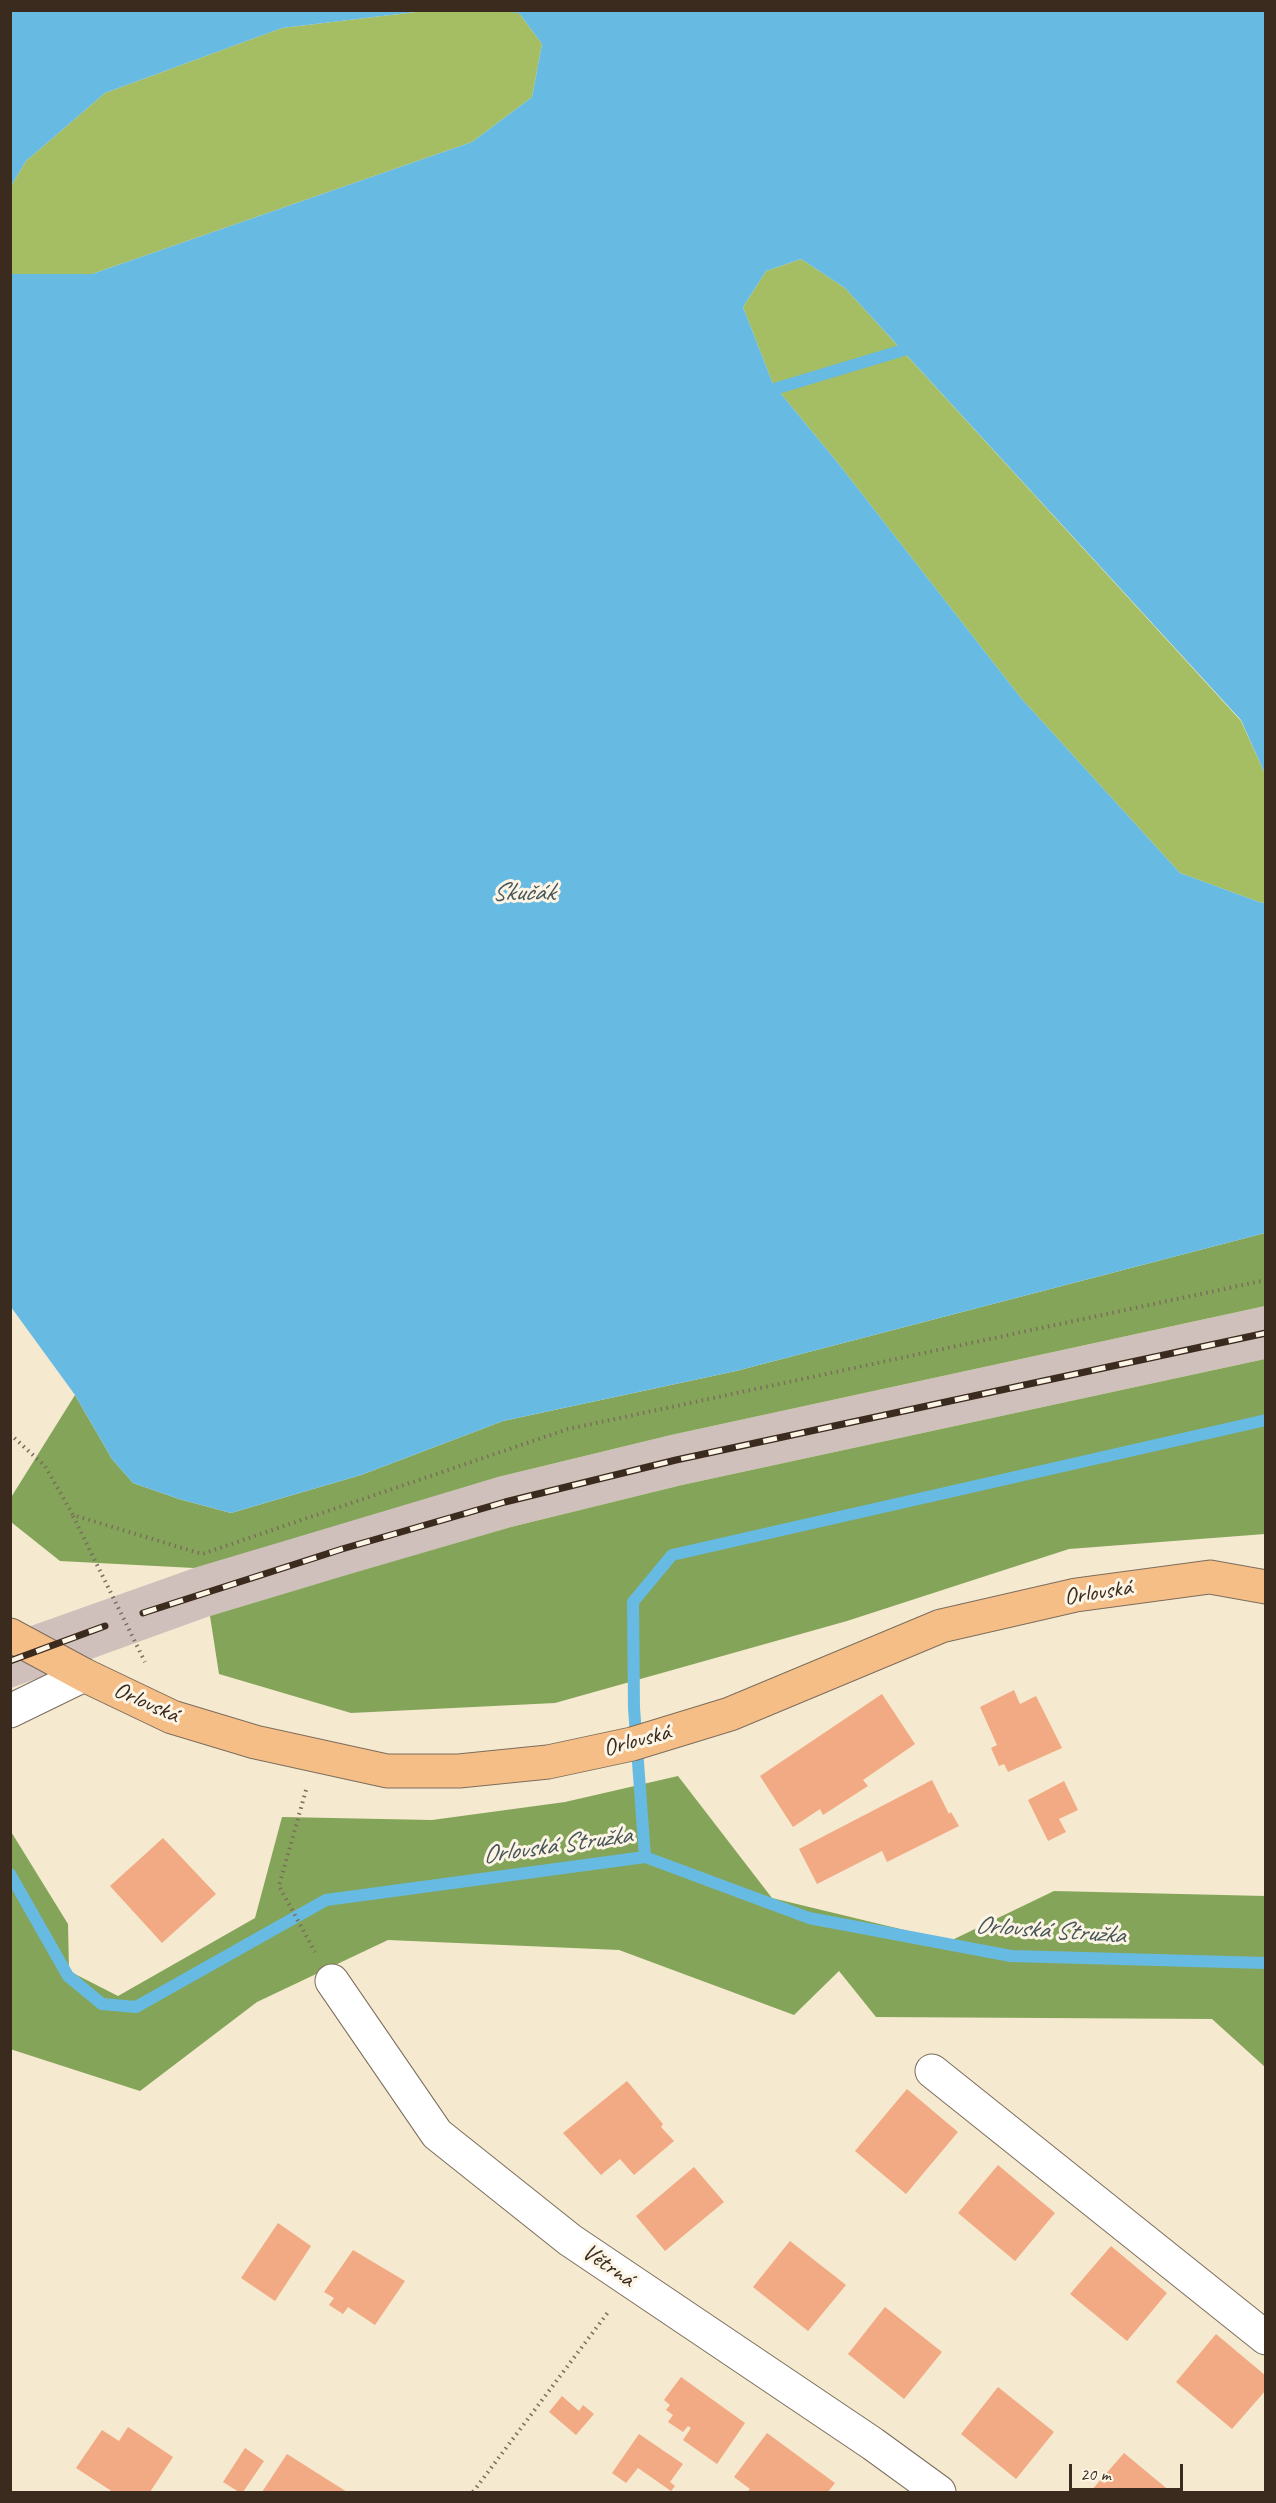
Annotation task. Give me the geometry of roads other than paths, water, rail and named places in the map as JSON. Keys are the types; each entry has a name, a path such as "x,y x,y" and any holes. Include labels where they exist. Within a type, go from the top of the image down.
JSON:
{"main road":[{"name":"Orlovská","path":"10,1635 84,1675 172,1717 255,1742 387,1771 459,1771 549,1762 632,1744 730,1714 941,1626 1076,1595 1210,1577 1266,1587"}],"street":[{"path":"10,1712 84,1675"},
{"name":"Větrná","path":"332,1982 437,2134 570,2240 873,2444 939,2493"},
{"path":"932,2071 1266,2338"}],"water":[{"path":"11,10 424,11 282,28 105,93 26,161 11,186"},
{"name":"Skučák","path":"498,11 1265,11 1265,774 1241,720 845,288 801,259 766,271 743,307 773,384 838,463 1021,698 1180,873 1262,903 1265,902 1265,1233 736,1371 503,1421 361,1475 231,1513 179,1499 133,1483 112,1459 75,1395 11,1307 11,274 92,274 472,142 532,97 542,44 519,13"}],"waterway":[{"path":"761,393 917,346"},
{"path":"645,1857 634,1708 633,1602 672,1555 1266,1420"},
{"name":"Orlovská Stružka","path":"10,1874 68,1976 102,2004 136,2007 326,1900 645,1857 809,1918 1011,1956 1266,1963"}],"railway":[{"path":"143,1613 342,1549 505,1502 676,1460 1266,1333"},
{"path":"10,1661 105,1626"}]}
